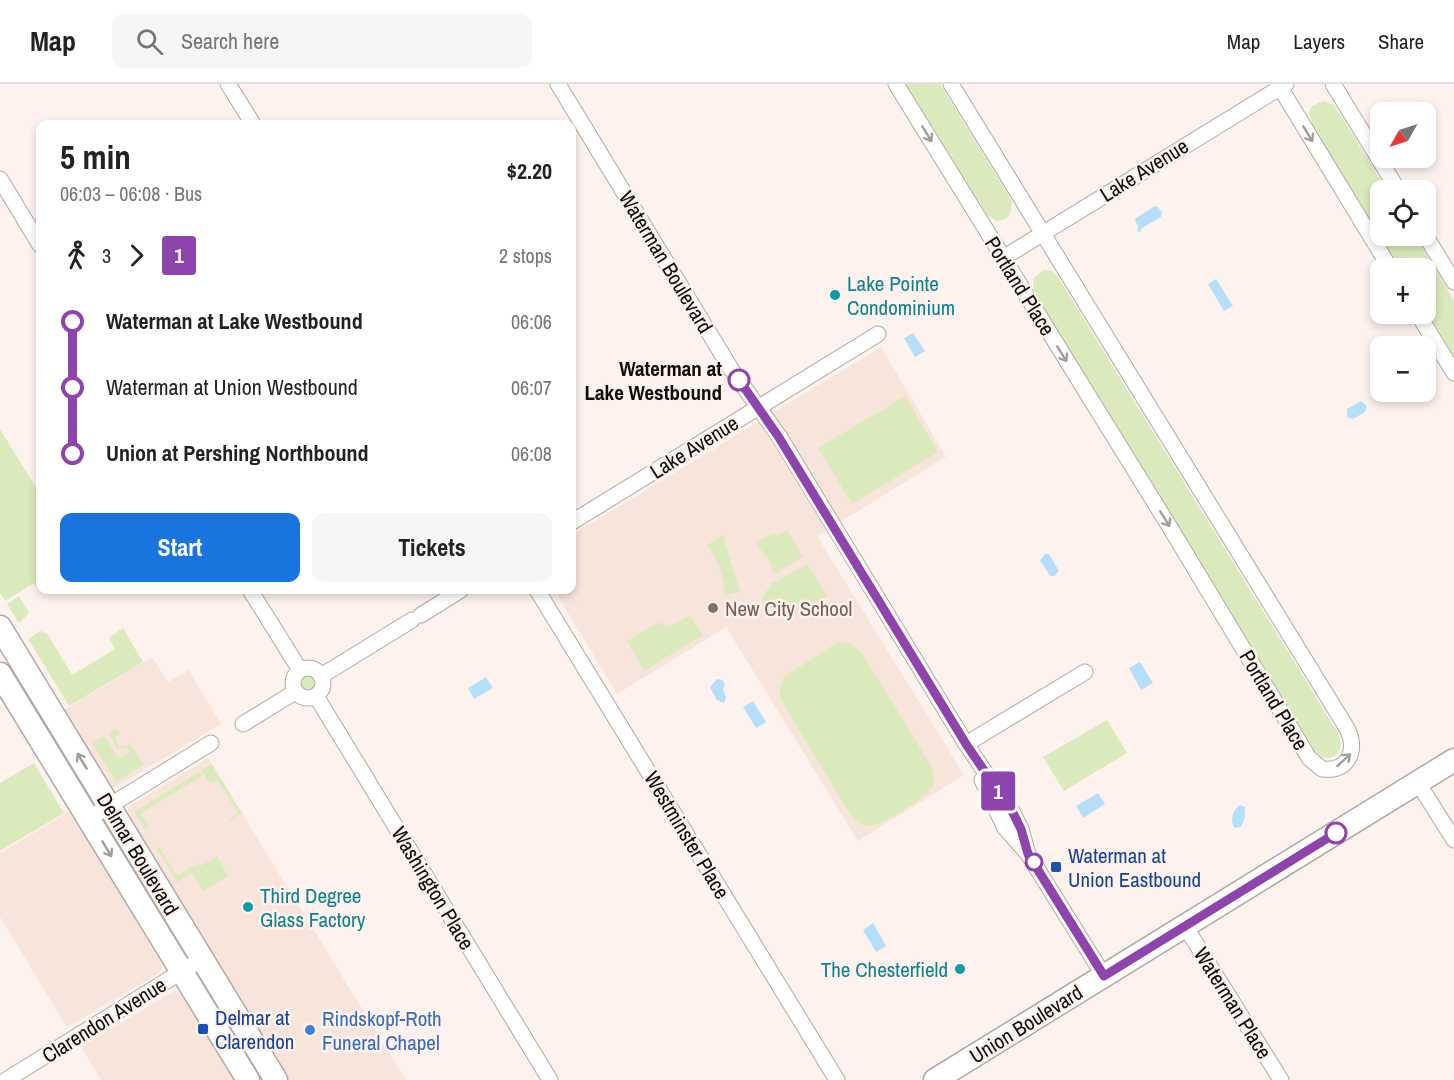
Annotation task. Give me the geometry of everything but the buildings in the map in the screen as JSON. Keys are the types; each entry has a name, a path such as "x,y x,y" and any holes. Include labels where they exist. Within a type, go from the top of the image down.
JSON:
{"main road":[{"name":"Delmar Boulevard","path":"0,627 276,1080"},
{"name":"Delmar Boulevard","path":"0,674 248,1080"},
{"name":"Union Boulevard","path":"935,1080 1454,760"}],"street":[{"path":"228,84 250,120"},
{"name":"Waterman Boulevard","path":"558,84 731,369 778,436 966,744 1017,821 1028,854 1104,976"},
{"name":"Portland Place","path":"896,84 1174,534 1309,758 1322,768 1335,768 1341,765 1352,752 1352,741 1348,730 951,84"},
{"path":"1333,84 1392,180"},
{"path":"1281,85 1384,258"},
{"name":"Lake Avenue","path":"1003,258 1281,85"},
{"path":"0,179 36,238"},
{"path":"1432,246 1454,282"},
{"path":"1424,324 1454,373"},
{"name":"Lake Avenue","path":"576,520 878,334"},
{"path":"252,594 300,670"},
{"path":"321,676 454,594"},
{"name":"Westminster Place","path":"539,594 837,1080"},
{"path":"314,669 321,676 322,689 316,696 307,698 295,692 292,682 300,670 314,669"},
{"path":"966,744 1085,672"},
{"path":"243,724 295,692"},
{"name":"Washington Place","path":"316,696 550,1080"},
{"path":"88,819 212,743"},
{"path":"1418,783 1454,840"},
{"name":"Waterman Place","path":"1185,926 1281,1080"},
{"name":"Clarendon Avenue","path":"6,1080 202,959"}],"shaded area":[{"name":"New City School","path":"881,347 946,457 817,536 964,775 858,841 726,627 617,694 556,594 576,594 576,533"},
{"path":"152,657 168,682 189,670 221,724 114,788 109,785 64,710"},
{"path":"208,758 406,1080 290,1080 127,815 132,805"},
{"path":"70,811 163,966 160,973 67,1027 0,917 0,853"},
{"path":"177,991 187,1002 234,1080 101,1080 81,1047"}],"green space":[{"path":"906,84 940,84 1012,201 1011,212 1007,217 997,221 987,215"},
{"path":"1323,101 1334,105 1370,163 1370,168 1373,168 1381,180 1370,180 1370,220 1313,127 1309,112 1312,106"},
{"path":"1386,246 1421,246 1428,258 1394,258"},
{"path":"1043,270 1052,271 1058,277 1338,733 1340,747 1333,757 1323,758 1316,752 1034,292 1033,279"},
{"path":"1436,270 1454,300 1454,357 1434,324 1436,324"},
{"path":"905,396 938,452 852,504 818,448"},
{"path":"0,429 36,488 36,586 34,583 5,601 0,593"},
{"path":"787,530 803,557 773,575 769,561 756,543 774,533 776,536"},
{"path":"725,534 724,539 740,592 726,595 722,588 725,586 717,561 707,545"},
{"path":"807,564 827,596 800,612 794,612 790,604 784,602 769,610 762,598 771,584"},
{"path":"19,596 29,613 19,623 7,604"},
{"path":"689,616 703,635 644,671 627,641 659,622 669,627"},
{"path":"123,628 143,662 69,706 28,639 40,631 47,633 72,675 115,649 109,638"},
{"path":"838,642 852,644 863,654 930,764 934,775 932,787 922,798 894,816 871,826 861,824 848,811 780,697 781,685 785,676"},
{"path":"10,663 82,780 75,783 4,667"},
{"path":"308,675 314,678 317,684 314,690 308,693 302,690 299,684 302,678"},
{"path":"1107,720 1127,753 1064,791 1043,757"},
{"path":"116,728 120,735 115,738 119,746 124,747 130,743 144,764 116,782 92,743 105,736 118,758 130,753 127,748 117,748 109,733"},
{"path":"34,763 64,813 0,851 0,783"},
{"path":"212,764 242,813 230,821 229,819 238,813 217,780 210,784 201,770"},
{"path":"199,772 202,776 140,814 148,826 146,831 134,812"},
{"path":"156,847 160,848 177,876 198,863 200,866 217,856 228,876 203,891 192,873 177,882"}],"water":[{"path":"1155,206 1162,213 1161,217 1142,228 1140,232 1137,231 1136,218"},
{"path":"1216,279 1233,306 1224,311 1208,284"},
{"path":"913,333 925,351 915,357 904,338"},
{"path":"1361,401 1367,406 1365,412 1353,419 1347,417 1347,409"},
{"path":"1045,554 1049,554 1059,571 1054,576 1050,576 1040,560"},
{"path":"1140,662 1153,683 1141,690 1129,668"},
{"path":"486,677 493,688 474,699 468,688"},
{"path":"717,679 725,683 724,703 717,700 710,687"},
{"path":"753,701 766,722 756,728 743,707"},
{"path":"1098,793 1105,804 1083,818 1076,806"},
{"path":"1240,805 1245,807 1245,817 1241,827 1235,828 1232,822 1233,815"},
{"path":"873,923 886,946 876,952 863,930"}],"bus line":[{"name":"1","path":"739,380 778,436 966,744 1013,813 1021,829 1028,854 1104,976 1336,833"}],"place":[{"name":"Lake Pointe Condominium","path":"835,295"},
{"name":"Waterman at Lake Westbound","path":"739,380"},
{"name":"New City School","path":"713,608"},
{"name":"Waterman at Union Eastbound","path":"1056,867"},
{"name":"Third Degree Glass Factory","path":"248,907"},
{"name":"The Chesterfield","path":"960,969"},
{"name":"Delmar at Clarendon","path":"203,1029"},
{"name":"Rindskopf-Roth Funeral Chapel","path":"310,1030"}]}
